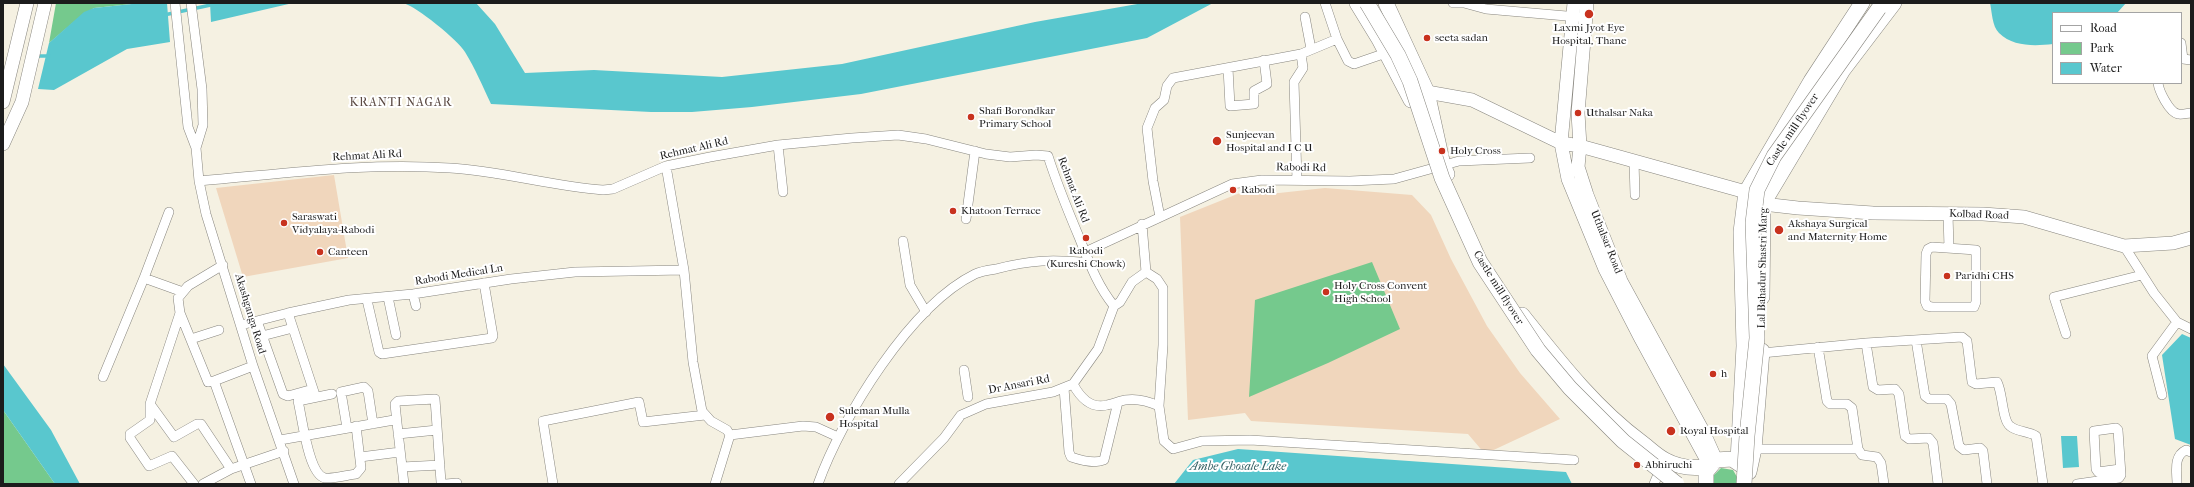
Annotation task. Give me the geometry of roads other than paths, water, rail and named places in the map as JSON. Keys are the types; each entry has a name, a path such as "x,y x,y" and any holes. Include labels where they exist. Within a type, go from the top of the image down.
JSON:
{"main road":[{"path":"1357,3 1410,96 1462,236 1523,336 1555,378 1656,479 1680,484"},
{"name":"Castle mill flyover","path":"1367,3 1398,55 1410,81 1442,178 1480,262 1538,350 1570,388 1623,441 1677,484"},
{"path":"1386,3 1427,92 1437,167 1472,236 1512,304 1563,366 1606,413 1664,460 1697,469 1727,458 1738,461 1742,464 1747,481"},
{"name":"Lal Bahadur Shastri Marg","path":"1738,461 1744,346 1741,232 1746,192 1811,80 1862,3"},
{"name":"Lal Bahadur Shastri Marg","path":"1747,481 1754,449 1762,353 1763,204 1843,70 1894,3"},
{"name":"Castle mill flyover","path":"1747,481 1748,420 1757,338 1754,223 1757,190 1774,156 1880,6"},
{"path":"1706,484 1706,472 1713,463"}],"street":[{"path":"4,99 27,3"},
{"path":"3,144 22,102 45,3"},
{"name":"Akashganga Road","path":"175,3 180,39 188,127 196,148 199,181 222,265 253,366 284,451 294,484"},
{"name":"Akashganga Road","path":"191,3 197,37 202,89 203,125 196,148"},
{"path":"1325,3 1337,39 1348,61 1354,64 1386,53"},
{"path":"1453,3 1464,3 1486,9 1579,17"},
{"path":"1574,3 1579,17 1561,143 1577,186"},
{"name":"Uthalsar Road","path":"1587,3 1579,17 1578,113 1580,146 1577,186 1645,336 1713,463"},
{"path":"1305,17 1312,49"},
{"path":"1160,217 1153,181 1147,128 1155,108 1164,100 1167,86 1173,78 1300,54 1337,39"},
{"path":"2182,51 2183,59 2191,60"},
{"path":"1297,180 1294,82 1303,68 1300,54"},
{"path":"1228,68 1230,106 1254,104 1254,91 1267,84 1264,60"},
{"path":"2158,84 2159,92 2174,112 2178,114 2191,113"},
{"path":"1410,96 1427,92 1472,100 1561,143 1580,146 1746,192 1763,204"},
{"name":"Rehmat Ali Rd","path":"199,181 388,166 458,168 508,174 603,190 613,189 666,166 734,152 778,145 898,135 926,139 976,151 1010,157 1036,155 1048,156 1057,186 1085,252"},
{"path":"778,145 783,192"},
{"path":"966,219 976,151"},
{"name":"Rabodi Rd","path":"1085,252 1142,224 1232,184 1262,180 1350,181 1394,179 1459,161 1530,158"},
{"path":"1634,161 1635,195"},
{"path":"666,166 684,270 693,362 702,411 711,421 727,430 730,435 715,484"},
{"name":"Kolbad Road","path":"1763,204 1865,212 1982,214 2024,217 2124,246 2173,243 2191,238"},
{"path":"103,377 144,278 169,212"},
{"path":"1948,214 1949,248"},
{"path":"1142,224 1146,272"},
{"path":"903,241 910,285 926,312"},
{"path":"2124,246 2142,274 2177,322 2191,329"},
{"path":"1932,248 1949,248 1976,250 1976,302 1971,308 1927,306 1925,300 1926,254 1932,248"},
{"path":"1085,252 1088,263 1102,292 1114,306"},
{"path":"818,484 827,459 856,403 904,336 939,298 976,274 1026,261 1064,260 1088,263"},
{"path":"222,265 188,286 178,298 180,313 208,382 253,366"},
{"name":"Rabodi Medical Ln","path":"241,325 349,300 367,300 484,283 575,272 684,270"},
{"path":"1146,272 1132,282 1120,302 1114,306 1098,350 1074,384 1084,400 1094,405 1107,406 1118,402 1137,399 1159,406"},
{"path":"1146,272 1157,279 1163,288 1163,345 1159,406 1164,441 1173,449 1202,441 1250,440 1574,460"},
{"path":"2066,334 2054,297 2142,274"},
{"path":"144,278 183,292"},
{"path":"367,300 379,352 382,354 492,338 493,336 484,283"},
{"path":"413,294 416,306"},
{"path":"388,297 396,335"},
{"path":"180,313 150,404 150,420 130,434 130,438 149,466 172,456 194,484"},
{"path":"288,313 314,393"},
{"path":"257,321 283,394 288,396 314,393 332,394"},
{"path":"2162,395 2152,356 2177,322"},
{"path":"262,336 293,328"},
{"path":"191,339 219,330"},
{"path":"1762,353 1866,343 1962,337 1967,341 1972,382 1976,384 1997,382 2000,388 2006,423 2011,428 2036,436 2042,484"},
{"path":"1916,340 1925,396 1929,399 1947,399 1951,404 1960,446 1964,450 1980,448 1983,451 1987,484"},
{"path":"1866,343 1873,387 1878,390 1895,389 1899,394 1905,436 1909,439 1929,438 1933,443 1938,484"},
{"path":"1818,347 1827,401 1830,404 1847,404 1852,408 1858,449 1862,455 1877,457 1882,462 1884,484"},
{"path":"964,370 968,397"},
{"path":"214,381 252,484"},
{"name":"Dr Ansari Rd","path":"899,484 944,438 961,415 986,404 1053,392 1074,384"},
{"path":"314,393 298,401 312,464 317,474 325,478 356,474 361,468 360,457 341,392 364,387 368,391 373,424"},
{"path":"1064,388 1069,452 1071,457 1078,459 1100,462 1104,460 1118,402"},
{"path":"404,484 395,404 398,402 432,398 435,399 441,482 445,484 457,483"},
{"path":"553,484 543,421 639,402 643,422 705,415"},
{"path":"150,404 174,437 197,424 201,424 231,469"},
{"path":"280,440 394,420 397,423"},
{"path":"730,435 803,426 816,427 838,437"},
{"path":"2077,484 2119,478 2121,476 2118,430 2116,428 2094,431 2096,469 2098,472 2120,469"},
{"path":"398,434 437,430"},
{"path":"1754,449 1858,449"},
{"path":"2177,484 2177,458 2181,452 2186,450 2191,452"},
{"path":"203,484 231,469 284,451"},
{"path":"360,457 400,452"},
{"path":"1656,479 1664,460"},
{"path":"402,467 440,464"}],"water":[{"path":"141,3 167,3 170,42 127,49 54,90 38,89 49,43 84,12 94,8"},
{"path":"210,3 293,3 211,22"},
{"path":"403,3 476,3 495,24 525,73 594,70 722,77 842,64 1035,22 1143,3 1213,3 1147,38 861,94 752,107 692,112 651,112 491,104 472,64 461,47 446,32 417,10"},
{"path":"1990,3 2126,3 2118,12 2052,12 2052,44 2024,44 2011,41 1999,33 1994,23"},
{"path":"2182,334 2191,338 2191,445 2175,439 2162,355"},
{"path":"3,364 51,430 80,484 55,484 3,410"},
{"path":"2061,436 2077,436 2079,467 2063,468"},
{"name":"Ambe Ghosale Lake","path":"1238,449 1566,472 1572,484 1174,484 1193,460"}],"waterway":[{"path":"164,15 220,3"},
{"path":"35,56 49,56"}],"place":[{"name":"Laxmi Jyot Eye Hospital, Thane","path":"1589,14"},
{"name":"seeta sadan","path":"1427,38"},
{"name":"Uthalsar Naka","path":"1578,113"},
{"name":"Shafi Borondkar Primary School","path":"971,117"},
{"name":"Sunjeevan Hospital and I C U","path":"1217,141"},
{"name":"Holy Cross","path":"1442,151"},
{"name":"Rabodi","path":"1233,190"},
{"name":"Khatoon Terrace","path":"953,211"},
{"name":"Saraswati Vidyalaya-Rabodi","path":"284,223"},
{"name":"Akshaya Surgical and Maternity Home","path":"1779,230"},
{"name":"Rabodi (Kureshi Chowk)","path":"1086,238"},
{"name":"Canteen","path":"320,252"},
{"name":"Paridhi CHS","path":"1947,276"},
{"name":"Holy Cross Convent High School","path":"1326,292"},
{"name":"h","path":"1713,374"},
{"name":"Suleman Mulla Hospital","path":"830,417"},
{"name":"Royal Hospital","path":"1671,431"},
{"name":"Abhiruchi","path":"1637,465"}],"district":[{"name":"KRANTI NAGAR","path":"401,103"}]}
